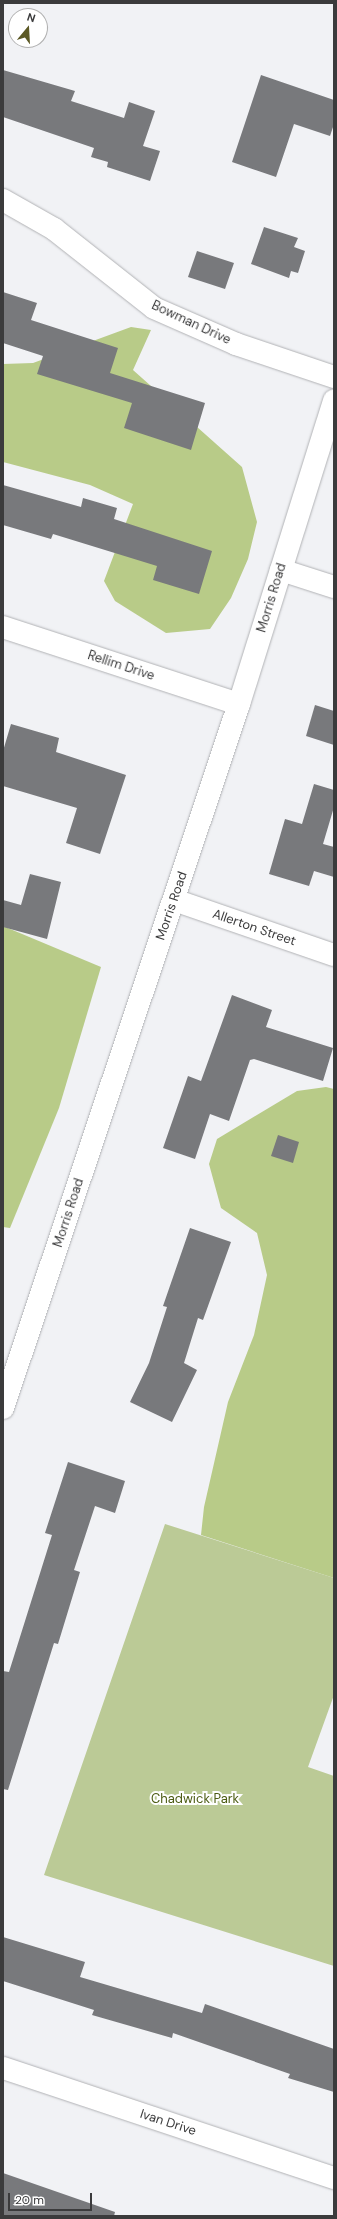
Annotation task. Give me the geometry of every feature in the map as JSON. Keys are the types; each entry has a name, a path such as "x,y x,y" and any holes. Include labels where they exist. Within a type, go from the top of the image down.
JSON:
{"street":[{"name":"Bowman Drive","path":"3,200 54,229 154,308 236,344 334,377"},
{"name":"Morris Road","path":"3,1408 239,704 334,401"},
{"path":"281,570 334,587"},
{"name":"Rellim Drive","path":"3,627 239,704"},
{"name":"Allerton Street","path":"174,900 334,955"},
{"name":"Ivan Drive","path":"3,2068 334,2178"}],"green space":[{"path":"131,327 151,330 133,370 242,467 257,522 248,559 231,598 210,629 166,633 115,601 104,581 133,504 90,485 3,462 3,364 33,363"},
{"path":"3,926 101,967 59,1108 10,1228 3,1227"},
{"path":"326,1087 334,1089 334,1578 201,1535 204,1507 228,1402 254,1335 267,1275 257,1233 221,1208 209,1164 217,1139 297,1091"},
{"name":"Chadwick Park","path":"165,1524 334,1578 334,1695 308,1767 334,1776 334,1966 44,1875"}],"building":[{"path":"3,70 75,91 71,101 124,118 129,102 155,111 143,146 160,151 150,181 107,167 108,162 91,157 94,148 3,117"},
{"path":"261,75 334,100 334,124 330,136 294,124 276,177 232,162"},
{"path":"264,227 298,238 294,247 305,251 298,273 291,271 289,278 251,264"},
{"path":"197,251 234,263 225,289 188,277"},
{"path":"3,292 37,303 31,320 118,348 110,373 205,403 191,450 124,428 132,403 37,374 43,356 3,343"},
{"path":"3,485 81,507 83,498 117,508 114,519 212,551 199,594 153,580 157,566 53,534 51,539 3,525"},
{"path":"315,705 334,711 334,745 306,736"},
{"path":"11,724 59,738 56,752 126,775 100,854 66,843 77,808 3,786 3,751"},
{"path":"314,784 334,790 334,807 323,844 334,847 334,877 314,871 309,886 269,874 285,819 302,824"},
{"path":"30,874 61,882 47,939 3,927 3,900 21,905"},
{"path":"232,995 272,1010 266,1027 333,1048 323,1081 254,1059 250,1060 229,1121 210,1114 195,1159 163,1148 188,1076 201,1081"},
{"path":"278,1135 299,1142 293,1163 271,1156"},
{"path":"190,1228 231,1242 203,1320 198,1318 184,1363 197,1370 172,1422 130,1402 149,1363 167,1307 163,1306"},
{"path":"68,1462 125,1481 115,1513 95,1506 74,1570 80,1572 58,1644 54,1643 8,1790 3,1789 3,1671 9,1672 52,1535 45,1533"},
{"path":"3,1937 85,1962 80,1977 202,2013 205,2004 334,2049 334,2092 288,2078 290,2074 173,2033 172,2038 92,2015 94,2010 3,1981"},
{"path":"3,2173 115,2212 114,2216 3,2216"}]}
